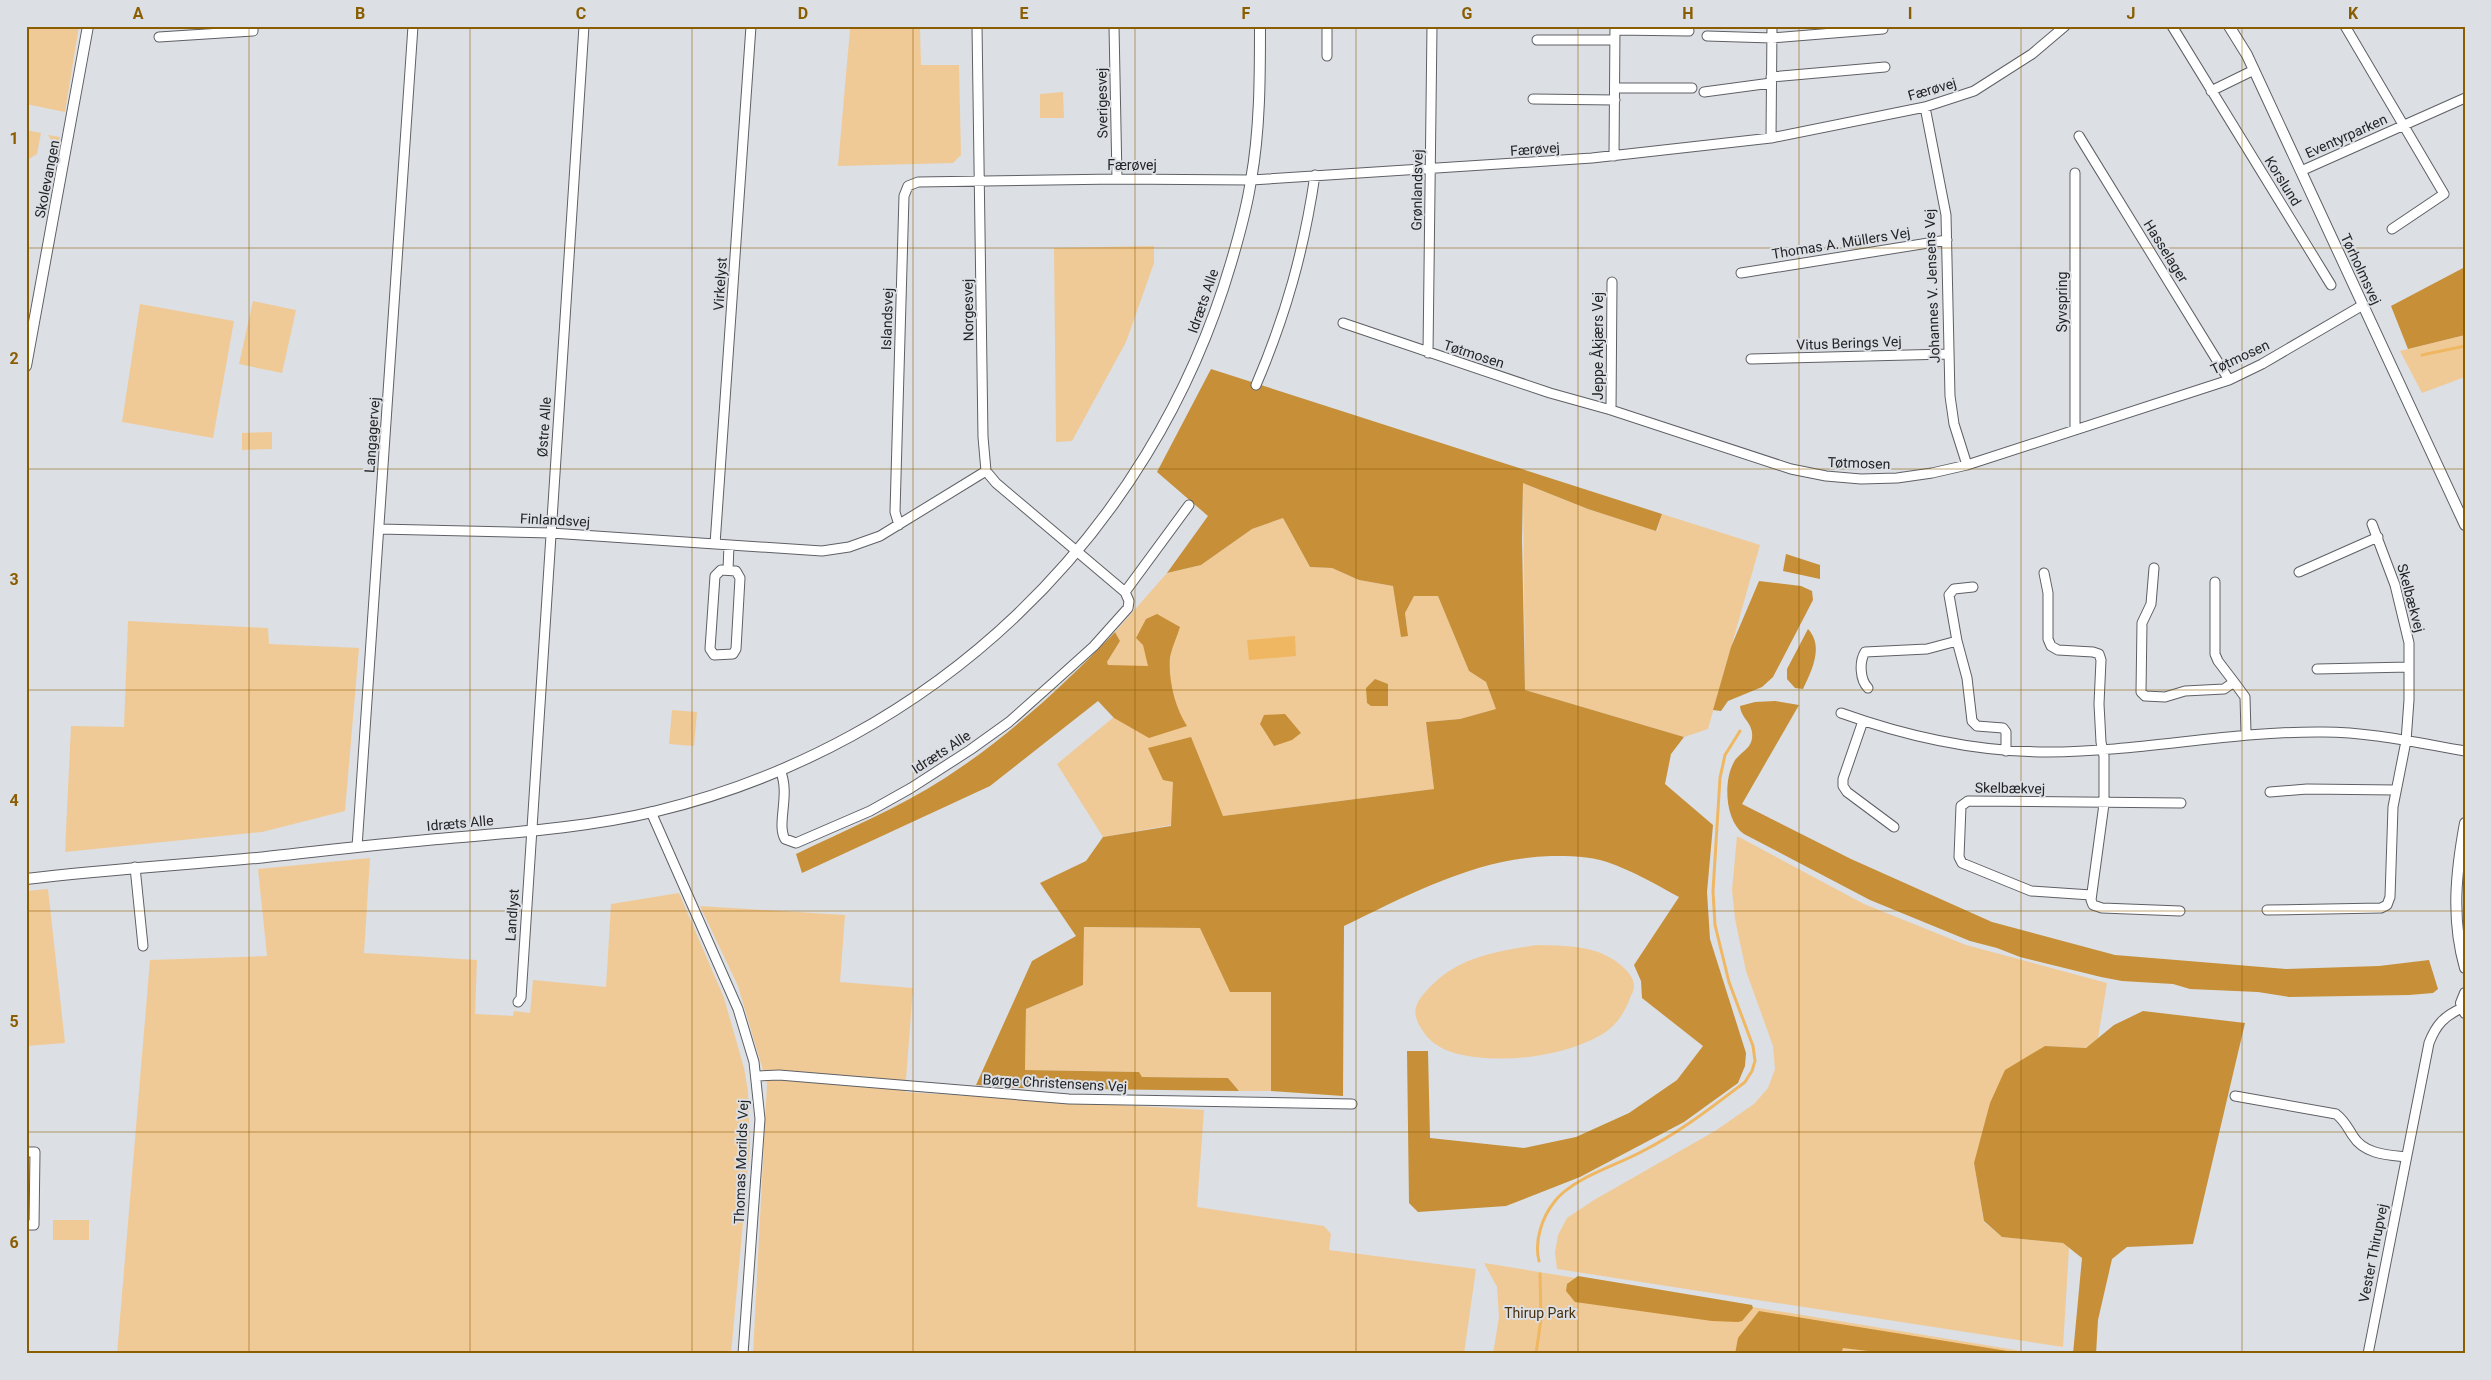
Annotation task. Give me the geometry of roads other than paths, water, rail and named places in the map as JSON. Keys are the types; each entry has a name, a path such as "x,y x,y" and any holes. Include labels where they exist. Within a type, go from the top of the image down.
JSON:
{"street":[{"name":"Skolevangen","path":"26,366 88,26"},
{"path":"159,37 253,31 254,26"},
{"name":"Langagervej","path":"358,846 414,26"},
{"name":"Østre Alle","path":"532,830 584,26"},
{"name":"Virkelyst","path":"715,544 751,26"},
{"name":"Norgesvej","path":"977,26 983,437 986,472"},
{"name":"Sverigesvej","path":"1114,26 1117,179"},
{"name":"Idræts Alle","path":"26,879 532,830 652,812 702,799 780,770 841,743 916,697 967,660 1038,596 1078,552 1113,507 1144,460 1172,412 1199,356 1220,298 1252,180 1260,84 1260,26"},
{"path":"1326,56 1327,26"},
{"name":"Grønlandsvej","path":"1428,353 1432,26"},
{"path":"1771,138 1772,26"},
{"name":"Færøvej","path":"980,181 1252,180 1614,156 1771,138 1925,107 1974,91 2032,54 2065,26"},
{"name":"Korslund","path":"2172,26 2331,284"},
{"name":"Tørholmsvej","path":"2229,26 2254,70 2465,526"},
{"name":"Eventyrparken","path":"2345,26 2444,194 2392,229"},
{"path":"1614,156 1615,28 1689,31"},
{"path":"1707,36 1772,38 1883,29"},
{"path":"1537,40 1615,40"},
{"path":"1704,92 1771,80 1885,67"},
{"path":"2211,91 2254,70"},
{"path":"1615,88 1692,88"},
{"name":"Eventyrparken","path":"2301,171 2465,98"},
{"path":"1532,99 1615,100"},
{"name":"Johannes V. Jensens Vej","path":"1925,107 1946,215 1948,354 1954,424 1967,464"},
{"name":"Hasselager","path":"2079,136 2229,380"},
{"name":"Syvspring","path":"2075,173 2075,430"},
{"path":"1256,385 1288,303 1306,235 1315,175"},
{"name":"Islandsvej","path":"899,525 896,512 904,196 908,186 918,182 980,181"},
{"name":"Thomas A. Müllers Vej","path":"1741,273 1947,240"},
{"name":"Jeppe Åkjærs Vej","path":"1611,410 1612,282"},
{"name":"Tøtmosen","path":"1343,324 1550,394 1611,410 1791,469 1826,476 1861,479 1897,478 1932,473 1967,464 2229,380 2262,364 2363,306"},
{"name":"Vitus Berings Vej","path":"1751,359 1948,354"},
{"path":"986,472 996,483 1125,592 1189,505"},
{"name":"Finlandsvej","path":"379,529 551,533 822,551 849,547 880,536 986,472"},
{"name":"Skelbækvej","path":"2266,910 2381,908 2388,905 2390,897 2390,835 2396,790 2406,741 2409,643 2403,614 2386,557 2372,524"},
{"path":"2299,572 2378,537"},
{"path":"728,570 729,545"},
{"path":"2154,568 2152,598 2142,623 2140,689 2143,694 2148,697 2165,697 2185,691 2220,690 2234,682"},
{"path":"728,570 736,571 740,575 736,649 730,656 714,655 710,649 715,576 718,571 728,570"},
{"path":"2044,573 2048,593 2048,639 2052,646 2058,650 2094,652 2100,657 2100,714 2104,804 2091,895 2093,905 2102,908 2180,912"},
{"path":"2215,582 2215,654 2218,661 2245,697 2246,734"},
{"path":"1972,587 1954,589 1949,595 1967,678 1972,721 1977,726 2003,728 2006,732 2006,750"},
{"name":"Idræts Alle","path":"780,770 786,784 783,835 788,842 804,841 870,811 943,768 1009,722 1094,646 1124,613 1129,601 1125,592"},
{"path":"1868,688 1862,679 1862,658 1865,652 1928,649 1958,641"},
{"path":"2317,669 2409,667"},
{"path":"1841,714 1926,739 1964,746 2006,750 2103,750 2246,734 2324,732 2378,736 2465,751"},
{"path":"1863,721 1843,778 1843,786 1847,792 1894,827"},
{"path":"2270,792 2307,789 2396,790"},
{"name":"Skelbækvej","path":"2091,895 2031,891 1964,864 1959,857 1960,809 1962,804 1968,801 2104,804 2180,803"},
{"name":"Thomas Morilds Vej","path":"652,812 738,1009 757,1076 760,1119 758,1166 743,1354"},
{"path":"2465,823 2458,857 2455,900 2456,925 2465,968"},
{"name":"Landlyst","path":"518,1002 521,998 532,830"},
{"path":"135,868 143,946"},
{"path":"2463,1010 2462,999 2465,993"},
{"name":"Vester Thirupvej","path":"2368,1354 2429,1042 2443,1018 2463,1010"},
{"name":"Børge Christensens Vej","path":"757,1076 779,1075 1069,1099 1352,1104"},
{"path":"2235,1096 2336,1114 2345,1121 2353,1138 2364,1147 2374,1153 2406,1157"},
{"path":"26,1152 35,1152 34,1225 26,1225"}],"waterway":[{"path":"2422,355 2465,346"},
{"path":"1539,1261 1538,1237 1540,1230 1550,1207 1563,1193 1583,1179 1655,1145 1682,1128 1745,1082 1752,1071 1755,1061 1753,1046 1729,982 1715,925 1713,891 1720,778 1725,755 1740,731"},
{"path":"1536,1354 1541,1319 1540,1274"}],"park label":[{"name":"Thirup Park","path":"1540,1313"}]}
